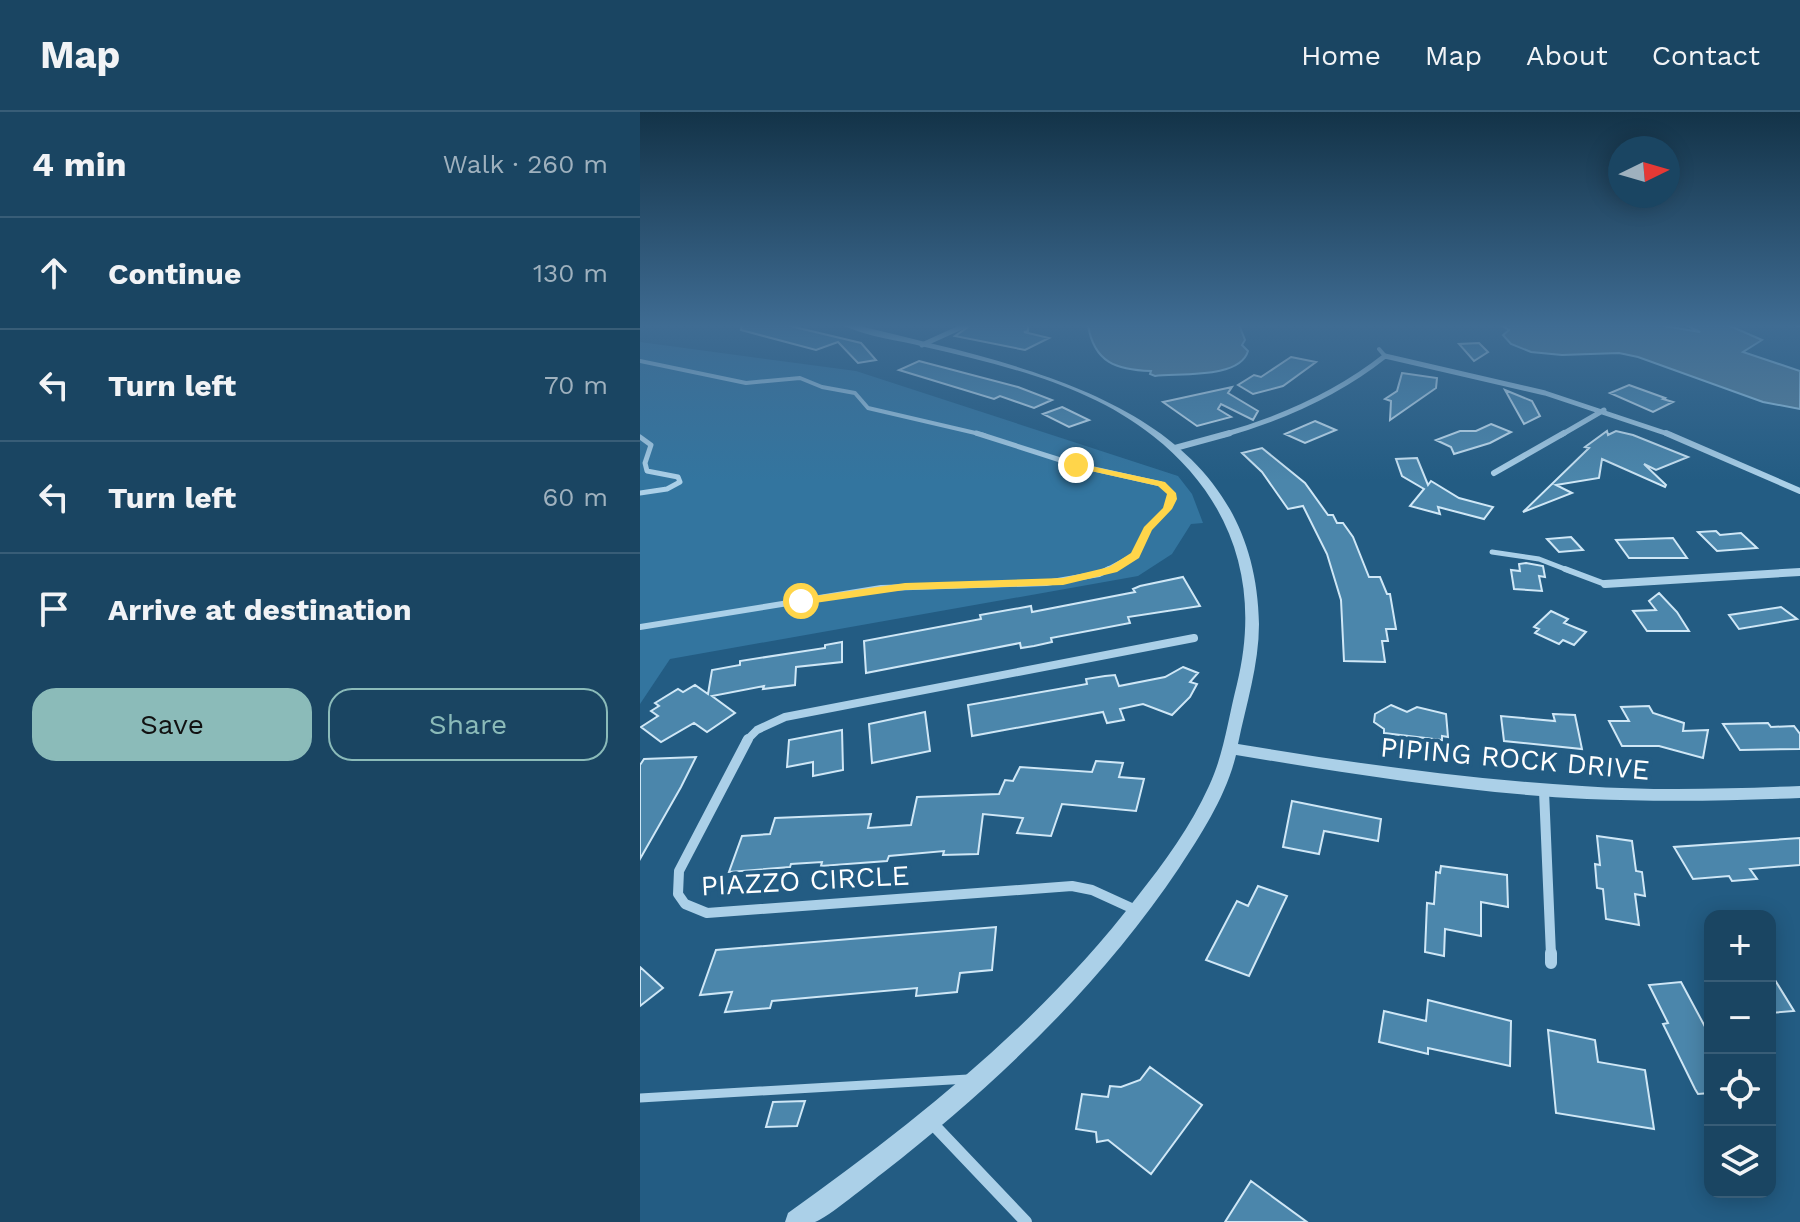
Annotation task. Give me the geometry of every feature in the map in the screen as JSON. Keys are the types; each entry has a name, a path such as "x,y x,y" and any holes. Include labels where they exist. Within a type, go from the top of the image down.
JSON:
{"street":[{"path":"797,1222 929,1121 1047,1015 1139,911 1203,813 1224,769 1253,645 1250,579 1232,520 1203,476 1175,448 1134,419 1088,395 1042,377"},
{"path":"1175,448 1252,426 1312,402 1358,377"},
{"path":"1484,377 1604,410 1702,447 1800,491"},
{"path":"1494,473 1604,410"},
{"path":"1605,584 1800,572"},
{"name":"PIAZZO CIRCLE","path":"1139,911 1092,890 1072,886 707,913 680,902 675,891 679,871 747,740 770,722 1194,638"},
{"name":"PIPING ROCK DRIVE","path":"1228,748 1405,778 1544,791 1656,797 1800,792"},
{"path":"1544,791 1551,963"},
{"path":"929,1121 1026,1222"}],"lane":[{"path":"640,627 881,588 1046,583 1099,574 1135,555 1148,529 1172,499 1171,493 1161,484 1076,465 994,437 868,408 855,393 822,387 805,379 746,383 716,377"},
{"path":"640,437 651,445 645,463 647,471 678,477 680,482 667,489 640,493"},
{"path":"1492,552 1539,559 1605,584"},
{"path":"640,1098 979,1078"}],"shaded area":[{"path":"640,377 874,377 1178,476 1192,494 1203,523 1191,524 1172,554 1138,576 670,659 640,704"},
{"path":"1693,377 1800,377 1800,409 1763,402"}],"building":[{"path":"921,377 979,377 1052,400 1034,408 1000,396 994,399"},
{"path":"1251,377 1296,377 1283,386 1253,394 1238,385"},
{"path":"1401,377 1437,378 1436,388 1390,420 1391,401 1385,399 1397,391"},
{"path":"1629,385 1673,402 1653,412 1610,393"},
{"path":"1232,387 1228,393 1258,411 1253,420 1221,404 1218,409 1231,417 1197,426 1163,402"},
{"path":"1505,390 1532,401 1540,416 1524,424"},
{"path":"1062,407 1089,420 1069,427 1043,414"},
{"path":"1315,421 1336,430 1305,443 1285,434"},
{"path":"1491,424 1511,432 1490,443 1454,454 1451,447 1436,440 1460,431 1476,431"},
{"path":"1607,431 1608,435 1616,431 1633,435 1688,457 1656,470 1644,464 1665,487 1602,459 1599,478 1556,485 1572,493 1523,512 1589,448 1585,447"},
{"path":"1262,448 1305,483 1328,515 1333,515 1337,523 1343,523 1353,537 1369,577 1380,577 1387,594 1390,594 1396,629 1386,629 1388,641 1382,641 1385,662 1344,661 1341,600 1327,554 1303,506 1288,509 1262,472 1242,453"},
{"path":"1417,458 1428,485 1431,481 1459,498 1493,507 1484,519 1438,507 1440,514 1410,506 1424,489 1402,476 1396,459"},
{"path":"1716,531 1720,535 1741,533 1757,548 1717,551 1698,532"},
{"path":"1571,537 1583,550 1559,552 1547,539"},
{"path":"1673,538 1687,558 1629,558 1616,540"},
{"path":"1519,564 1543,566 1545,577 1539,576 1542,591 1514,589 1511,570 1520,571"},
{"path":"1183,577 1200,606 1128,617 1130,623 1051,638 1052,642 1034,646 1021,648 1020,643 866,673 864,641 981,619 980,615 1031,606 1032,612 1135,592 1133,589 1140,586"},
{"path":"1659,593 1689,631 1647,631 1633,611 1656,610 1649,601"},
{"path":"1781,607 1797,619 1739,629 1729,615"},
{"path":"1551,611 1568,619 1564,623 1586,632 1574,645 1563,640 1559,644 1535,633 1539,629 1534,627"},
{"path":"842,642 842,662 796,667 795,685 763,689 764,686 712,696 735,713 707,732 694,723 661,742 641,727 658,716 651,711 659,706 655,703 678,689 683,692 695,685 708,694 712,670 740,665 740,661 825,648 825,645"},
{"path":"1183,667 1198,673 1190,682 1197,684 1190,697 1172,715 1143,704 1120,709 1124,720 1107,723 1103,712 972,736 968,705 1087,684 1086,679 1105,676 1115,675 1119,686 1165,677"},
{"path":"1391,705 1407,712 1417,707 1446,714 1448,737 1442,736 1442,740 1384,733 1384,729 1374,722 1375,714"},
{"path":"1649,706 1653,713 1684,723 1683,731 1708,730 1703,758 1659,746 1622,746 1609,721 1629,721 1621,707"},
{"path":"925,712 930,751 872,763 869,724"},
{"path":"1553,714 1575,715 1582,749 1504,741 1501,716 1555,721"},
{"path":"1768,723 1771,727 1794,726 1800,734 1800,749 1740,750 1723,724"},
{"path":"842,730 843,770 813,776 813,762 787,767 789,740"},
{"path":"696,757 640,859 640,765 644,759"},
{"path":"1096,761 1123,763 1119,777 1144,779 1136,811 1062,804 1051,836 1017,833 1023,818 983,814 978,854 943,855 944,851 889,856 887,861 821,866 822,862 791,864 790,867 729,872 742,836 770,834 775,818 871,814 868,828 911,825 917,797 999,794 1005,780 1013,781 1020,767 1092,772"},
{"path":"1292,801 1381,819 1378,841 1324,831 1319,854 1283,847"},
{"path":"1597,836 1632,841 1636,871 1642,872 1645,896 1635,894 1639,925 1606,919 1603,889 1597,888 1595,864 1600,865"},
{"path":"1800,838 1800,865 1750,869 1757,879 1732,881 1729,876 1693,879 1674,847"},
{"path":"1441,866 1507,875 1508,907 1481,902 1481,936 1445,929 1444,956 1425,952 1427,903 1434,904 1436,872 1440,873"},
{"path":"1258,886 1287,896 1249,976 1206,960 1237,901 1248,906"},
{"path":"996,927 992,970 960,973 957,992 916,996 917,988 772,1001 770,1008 725,1012 732,992 700,995 716,950"},
{"path":"640,967 663,988 640,1006"},
{"path":"1681,982 1704,1025 1704,1094 1698,1094 1695,1089 1663,1024 1668,1023 1649,985"},
{"path":"1776,982 1794,1011 1776,1012"},
{"path":"1428,1000 1511,1021 1510,1066 1428,1048 1428,1054 1379,1042 1384,1011 1426,1021"},
{"path":"1548,1030 1595,1040 1598,1062 1645,1070 1654,1129 1556,1113"},
{"path":"1150,1067 1202,1105 1151,1174 1108,1140 1097,1142 1096,1132 1076,1129 1082,1094 1108,1097 1110,1086 1121,1087 1140,1080"},
{"path":"805,1101 797,1126 766,1127 773,1102"},
{"path":"1251,1181 1307,1222 1225,1222"}],"route":[{"path":"801,601 905,586 1063,581 1113,570 1135,555 1148,529 1167,509 1172,499 1171,493 1161,484 1076,465"}]}
